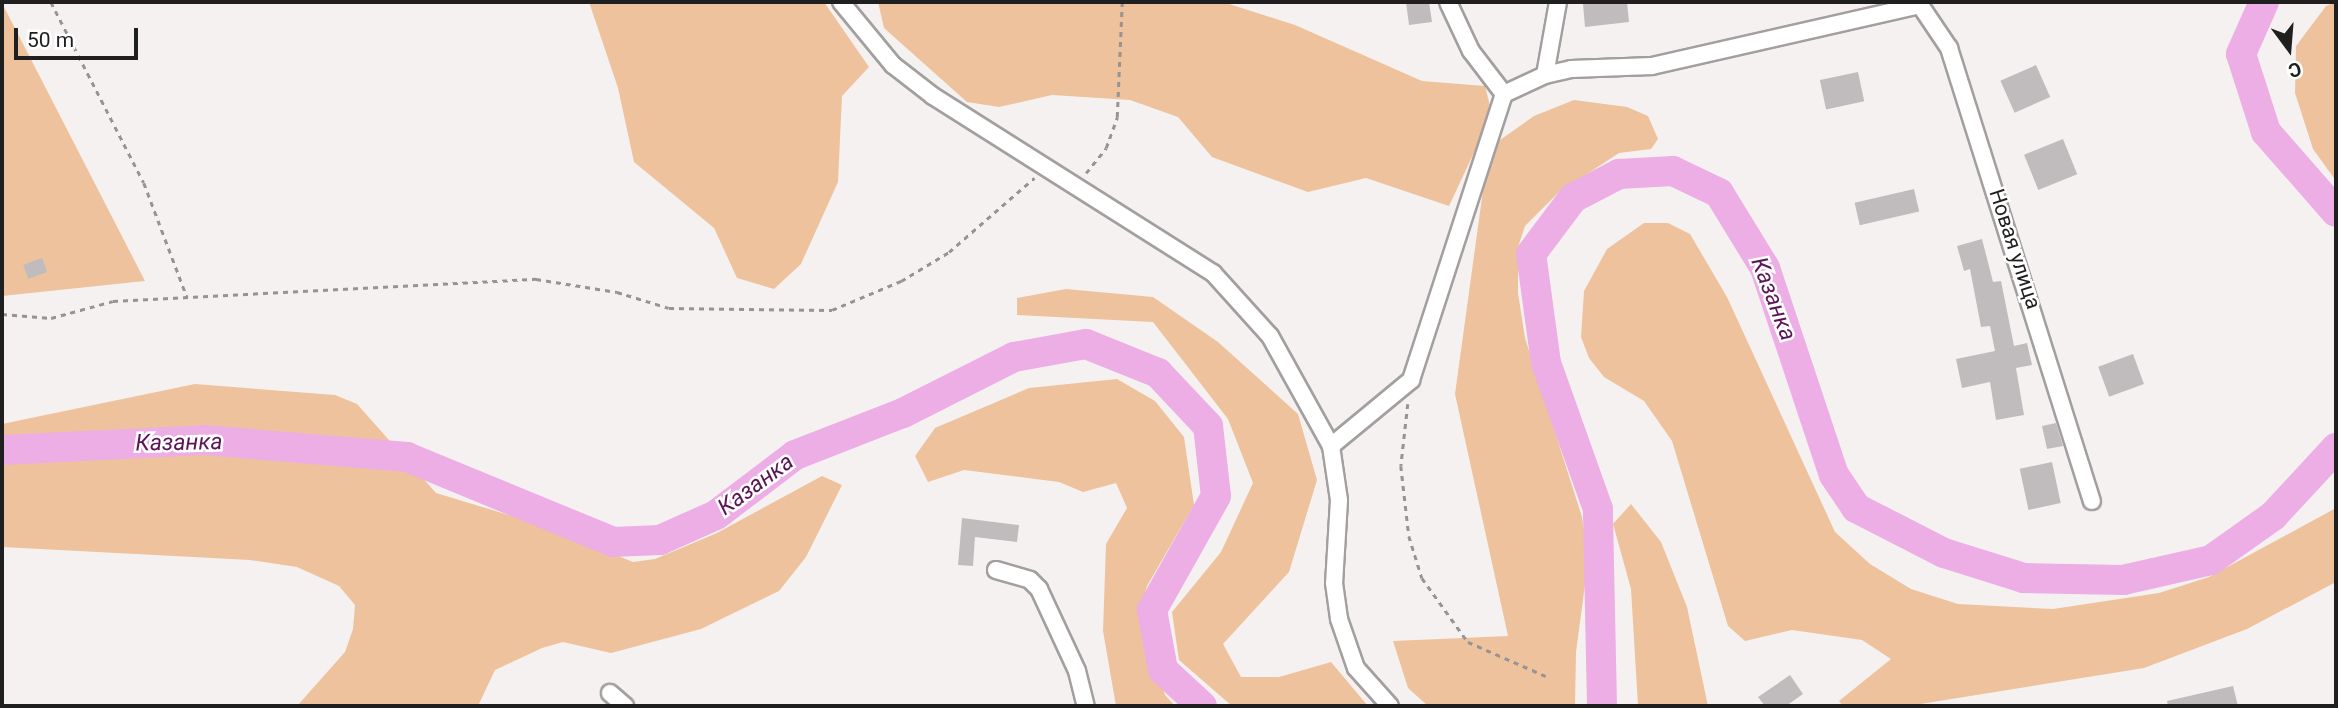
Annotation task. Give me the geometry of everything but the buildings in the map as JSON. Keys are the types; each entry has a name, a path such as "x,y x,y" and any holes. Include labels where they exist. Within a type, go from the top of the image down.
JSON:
{"street":[{"path":"841,2 893,65 1042,167 1213,273 1270,336 1331,446 1339,500 1334,583 1339,620 1356,667 1390,706"},
{"path":"1448,2 1471,51 1504,94"},
{"path":"1545,75 1558,2"},
{"path":"1331,446 1411,380 1504,94 1545,75 1652,66 1921,4"},
{"name":"Новая улица","path":"1921,4 1949,48 2092,501"},
{"path":"996,570 1030,580 1039,589 1077,671 1086,706"},
{"path":"610,693 625,706"}],"path":[{"path":"51,2 144,183 187,297"},
{"path":"1075,187 1106,148 1117,117 1122,2"},
{"path":"2,314 51,318 113,301 536,279 617,292 669,308 832,310 901,281 949,252 1022,193 1042,167"},
{"path":"1411,380 1401,466 1409,536 1422,578 1468,642 1546,676"}],"shaded area":[{"path":"589,2 824,2 869,67 842,96 838,182 801,264 774,289 737,278 714,228 634,162 618,88"},
{"path":"878,2 1223,2 1295,25 1422,81 1485,86 1492,114 1449,206 1366,178 1308,192 1212,157 1178,117 1130,100 1052,95 999,107 967,102 884,28"},
{"path":"2336,2 2336,181 2313,149 2295,93 2296,46 2326,6"},
{"path":"2,3 145,281 2,296"},
{"path":"1574,100 1627,107 1648,116 1658,139 1651,149 1619,153 1558,193 1525,226 1518,247 1518,293 1525,338 1582,517 1588,562 1576,652 1575,706 1428,706 1408,688 1393,641 1508,636 1455,394 1484,183 1500,140 1534,116"},
{"path":"1644,223 1668,223 1690,234 1727,297 1835,532 1870,564 1911,589 1958,604 2053,609 2159,593 2209,577 2336,508 2336,582 2247,629 2144,668 1908,706 1843,706 1839,701 1891,659 1862,640 1792,630 1745,641 1728,626 1672,441 1644,401 1604,377 1589,358 1581,337 1584,291 1607,249"},
{"path":"1066,289 1153,297 1218,342 1298,414 1317,480 1289,572 1223,644 1241,677 1279,677 1331,662 1368,706 1232,706 1179,660 1172,612 1221,552 1253,483 1228,419 1153,322 1017,315 1017,298"},
{"path":"1117,379 1155,401 1184,437 1194,505 1147,586 1140,609 1165,695 1175,706 1116,706 1103,631 1106,544 1127,508 1116,483 1083,492 1059,482 964,470 928,482 915,456 935,428 1029,388"},
{"path":"195,384 335,395 357,404 436,493 545,526 633,562 655,559 717,533 822,476 842,485 806,557 779,591 701,629 611,653 563,642 542,648 495,670 478,706 297,706 345,652 353,629 355,605 339,586 297,567 250,560 2,547 2,424"},
{"path":"1631,504 1661,542 1687,607 1708,706 1638,706 1631,589 1613,524"}],"waterway":[{"name":"Казанка","path":"2264,2 2241,54 2266,132 2336,212"},
{"name":"Казанка","path":"1602,706 1598,509 1546,363 1531,254 1573,198 1619,174 1673,171 1719,193 1765,268 1834,475 1856,508 1944,553 2024,578 2123,580 2211,560 2273,516 2336,448"},
{"name":"Казанка","path":"2,450 204,440 407,457 613,542 660,540 716,515 795,455 903,413 1014,357 1086,344 1158,373 1208,426 1216,496 1152,610 1163,670 1202,706"}]}
